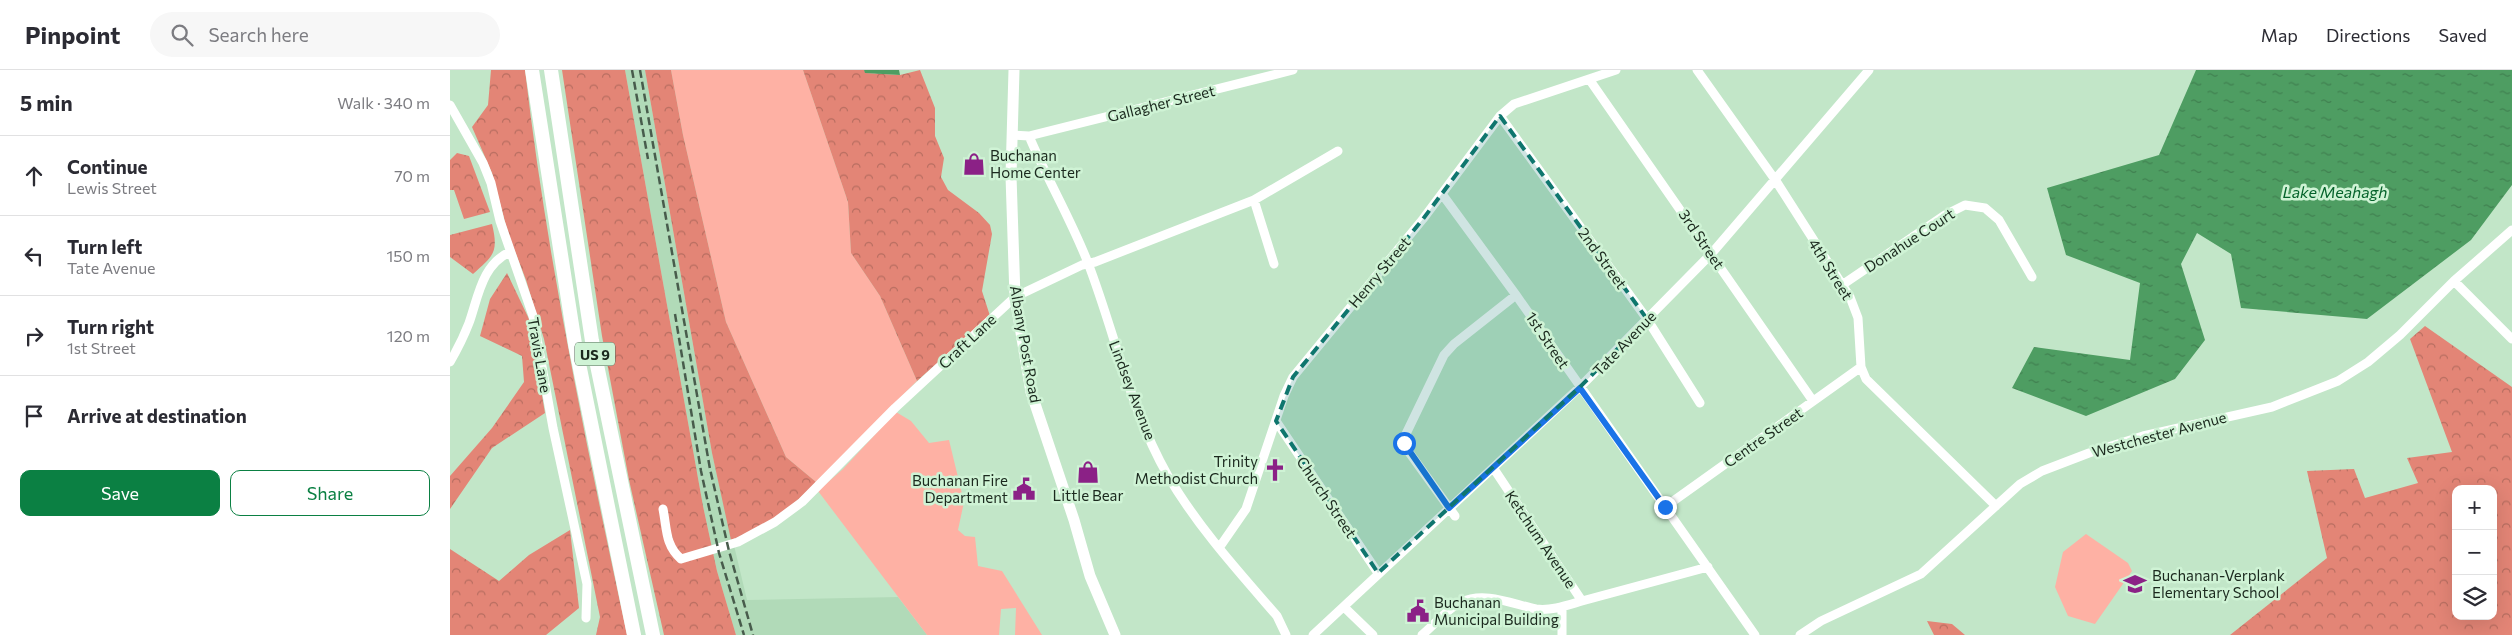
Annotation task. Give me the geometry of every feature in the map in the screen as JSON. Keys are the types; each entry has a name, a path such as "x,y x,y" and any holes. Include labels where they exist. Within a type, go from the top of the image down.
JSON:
{"highway":[{"name":"US 9","path":"532,70 575,344 634,635"},
{"name":"US 9","path":"550,70 592,341 653,635"}],"main road":[{"name":"Albany Post Road","path":"1014,70 1011,176 1015,297 1031,392 1074,520 1090,576 1115,635"}],"street":[{"name":"Gallagher Street","path":"1029,136 1293,70"},
{"name":"Henry Street","path":"1219,548 1246,509 1293,377 1442,194 1500,116 1514,104 1616,70"},
{"name":"4th Street","path":"1697,70 1776,181 1850,297 1858,318 1861,367"},
{"name":"Tate Avenue","path":"1313,635 1378,573 1452,512 1494,469 1580,388 1712,253 1776,181 1869,70"},
{"name":"3rd Street","path":"1589,79 1712,253 1813,401"},
{"name":"Travis Lane","path":"450,105 483,163 491,183 510,252 533,316 552,428 586,584 586,618"},
{"name":"2nd Street","path":"1500,116 1647,318 1700,403"},
{"path":"1012,135 1029,136"},
{"name":"Lindsey Avenue","path":"1029,136 1048,181 1088,264 1126,376 1167,474 1194,519 1277,616 1286,635"},
{"name":"Craft Lane","path":"663,509 668,542 673,552 680,559 699,552 712,552 738,542 775,522 802,502 889,414 1015,297 1088,264 1254,200 1338,151"},
{"name":"1st Street","path":"1442,194 1516,294 1580,388 1755,635"},
{"path":"1254,200 1274,264"},
{"name":"Donahue Court","path":"1842,284 1946,215 1965,205 1985,208 1999,220 2032,277"},
{"name":"Westchester Avenue","path":"1800,635 1821,621 1921,574 2020,484 2042,470 2089,453 2152,434 2272,407 2338,381 2368,362 2400,335 2454,281 2512,230"},
{"path":"450,362 469,324 480,285 496,262 510,252"},
{"path":"2454,281 2512,339"},
{"path":"1452,512 1404,443 1444,355 1454,344 1516,294"},
{"path":"1861,367 1866,379 1996,506"},
{"name":"Centre Street","path":"1665,507 1861,367"},
{"name":"Church Street","path":"1276,421 1378,573"},
{"name":"Ketchum Avenue","path":"1494,469 1582,601 1708,567"},
{"path":"1422,635 1458,603 1469,599 1480,597 1537,609 1562,607 1582,601"},
{"path":"1344,606 1373,635"},
{"path":"1562,607 1562,635"}],"highlighted area":[{"path":"1500,116 1647,319 1580,387 1378,573 1276,421 1293,377 1423,219"}],"shaded area":[{"path":"625,70 645,70 712,453 747,600 898,597 927,635 736,635 717,571 703,506"},
{"path":"671,70 803,70 848,202 851,253 880,296 917,381 816,482 786,457 726,322 683,135"},
{"path":"896,412 911,421 929,443 949,440 964,502 958,530 965,536 975,537 978,566 1002,571 1042,635 1015,635 1016,608 1001,609 999,635 927,635 818,491 843,469"},
{"path":"2086,534 2128,563 2132,571 2095,624 2068,616 2055,587 2063,552"}],"green space":[{"path":"491,70 525,70 556,283 627,635 596,635 600,617 544,339 526,280 508,233 492,173 472,127 488,105"},
{"path":"562,70 625,70 703,506 717,571 736,635 664,635 629,480 602,336"},
{"path":"645,70 671,70 683,135 726,322 786,457 816,482 798,500 777,516 755,530 731,540 712,453"},
{"path":"803,70 864,70 866,73 900,75 920,70 935,108 935,136 944,158 941,177 948,190 979,213 990,225 992,234 982,291 990,316 917,381 880,296 851,253 848,202"},
{"path":"457,153 469,156 490,212 464,219 454,190 450,190 450,160"},
{"path":"492,224 495,242 493,253 473,274 450,257 450,235"},
{"path":"507,273 529,319 545,413 492,448 450,509 450,476 492,428 524,382 522,356 480,336 490,299"},
{"path":"2425,326 2512,387 2512,635 2230,635 2327,558 2307,471 2354,469 2365,498 2418,483 2407,458 2452,452 2410,339"},
{"path":"570,530 579,608 546,635 450,635 450,549 499,581 529,555"},
{"path":"1927,621 1952,624 1965,635 1934,635"}],"water":[{"path":"864,70 899,70 900,75 865,73"},
{"name":"Lake Meahagh","path":"2196,70 2512,70 2512,185 2471,240 2367,319 2241,308 2231,254 2197,233 2181,264 2205,340 2175,379 2086,416 2012,388 2034,347 2130,360 2140,283 2066,255 2047,188 2159,155"}],"railway":[{"path":"632,70 648,159"},
{"path":"640,70 710,469 729,551 753,635"},
{"path":"675,314 701,471 719,553 744,635"}],"place":[{"name":"Buchanan Home Center","path":"974,164"},
{"name":"Trinity Methodist Church","path":"1275,470"},
{"name":"Little Bear","path":"1088,472"},
{"name":"Buchanan Fire Department","path":"1024,489"},
{"name":"Buchanan-Verplank Elementary School","path":"2135,584"},
{"name":"Buchanan Municipal Building","path":"1418,611"}],"route":[{"path":"1404,443 1423,474 1449,508 1494,469 1580,388 1665,507"}]}
